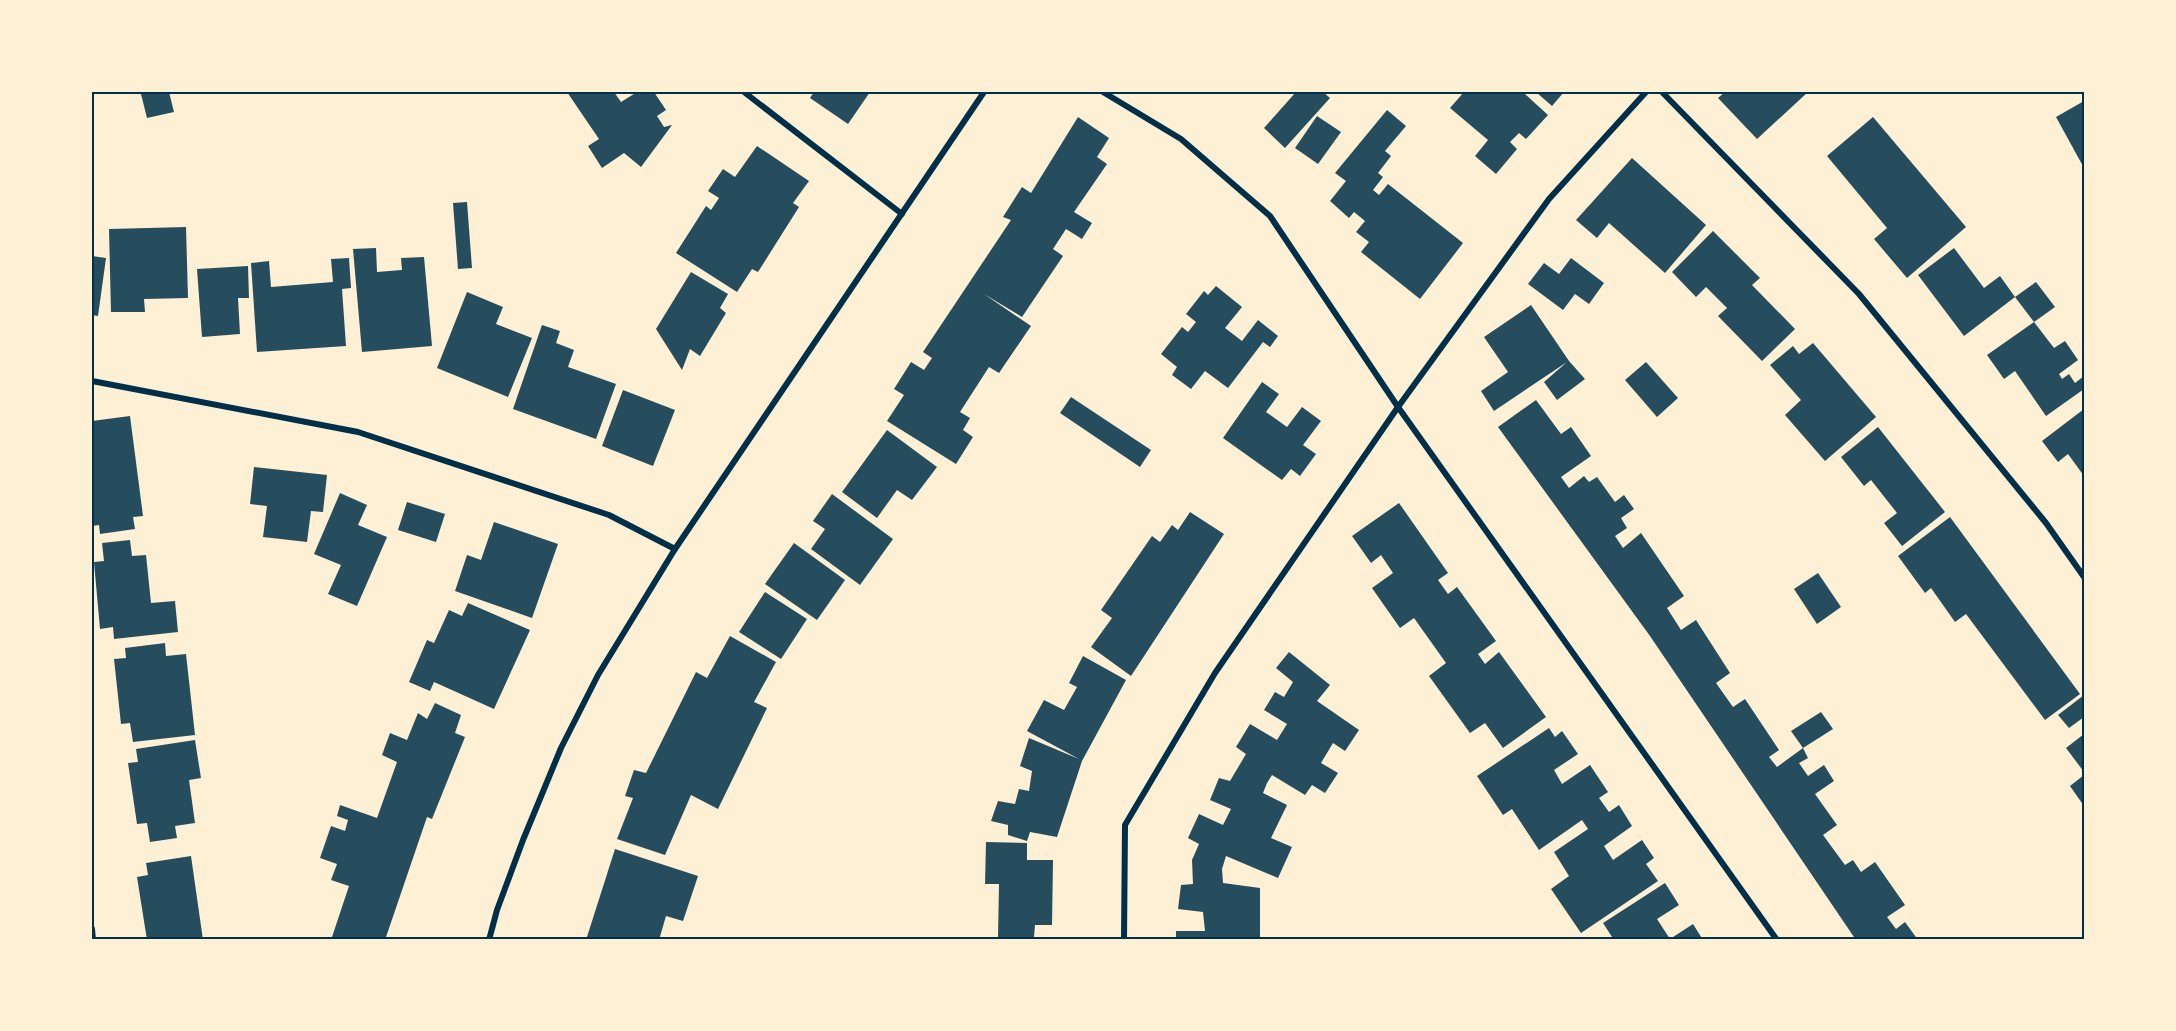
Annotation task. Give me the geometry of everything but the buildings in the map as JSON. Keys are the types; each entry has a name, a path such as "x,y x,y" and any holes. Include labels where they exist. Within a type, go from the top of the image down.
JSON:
{"street":[{"path":"744,92 902,214"},
{"path":"489,939 508,880 561,748 598,675 675,549 984,92"},
{"path":"1103,92 1181,138 1270,216 1398,407 1778,939"},
{"path":"1124,939 1125,825 1215,673 1398,407 1548,199 1646,92"},
{"path":"1662,92 1859,294 2046,522 2085,577"},
{"path":"92,381 358,432 609,515 675,549"},
{"path":"92,929 93,939"}]}
